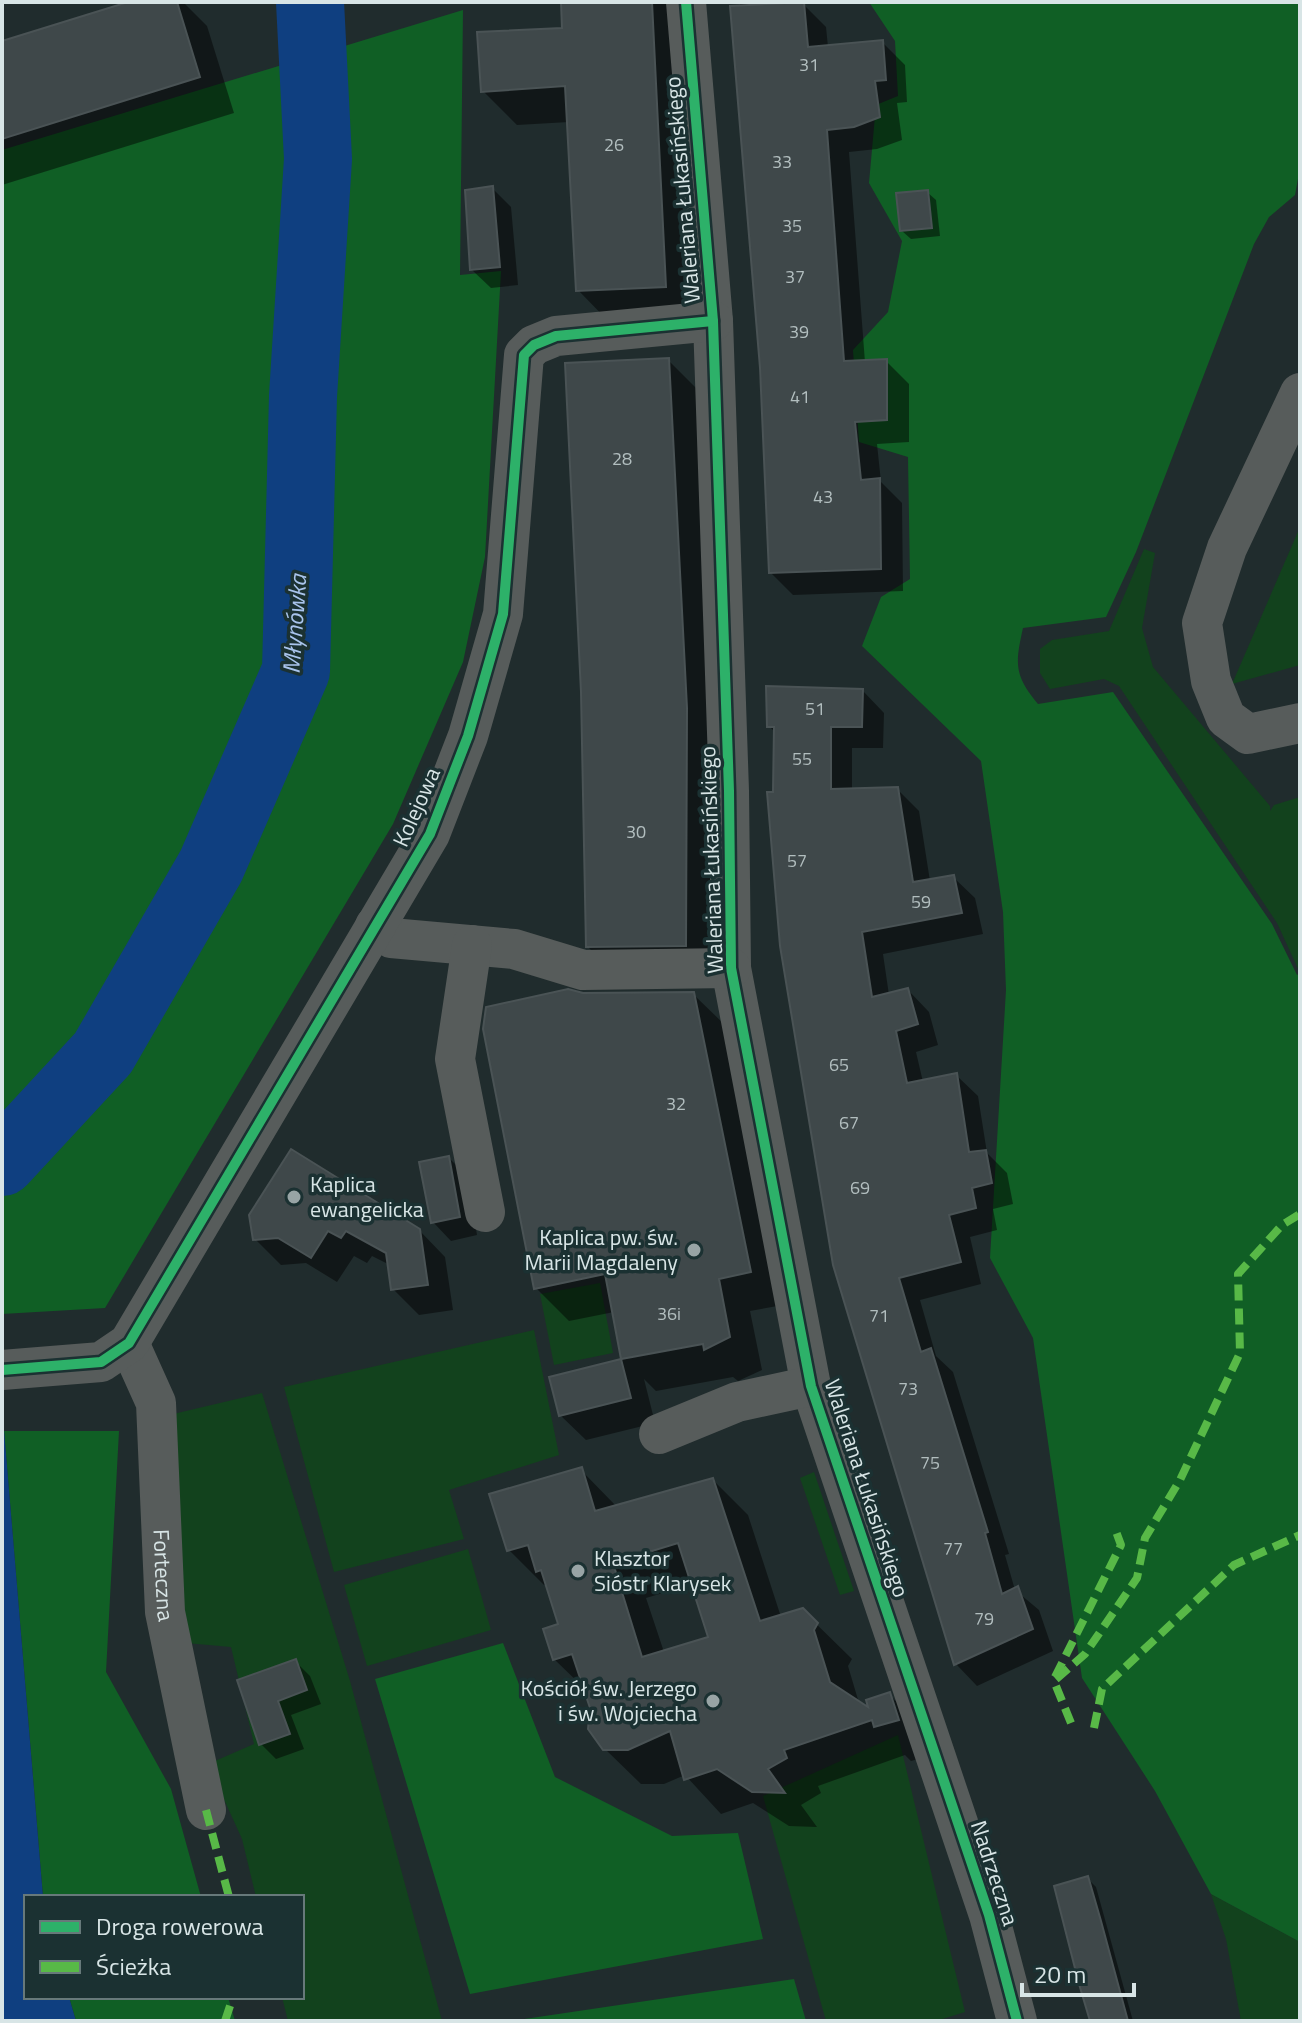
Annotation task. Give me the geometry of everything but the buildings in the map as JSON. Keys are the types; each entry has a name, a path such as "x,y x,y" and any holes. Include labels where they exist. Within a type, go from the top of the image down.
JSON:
{"street":[{"name":"Waleriana Łukasińskiego","path":"686,2 713,321 729,791 731,968 811,1386 930,1740"},
{"name":"Kolejowa","path":"2,1370 101,1362 129,1343 430,834 468,736 503,614 524,355 534,345 556,336 713,321"},
{"path":"1300,393 1227,548 1202,623 1211,681 1226,718 1248,734 1300,723"},
{"path":"375,926 391,938 514,949 583,970 731,968"},
{"path":"472,945 455,1059 485,1212"},
{"name":"Forteczna","path":"129,1343 156,1403 165,1612 206,1810"},
{"path":"659,1434 737,1402 811,1386"},
{"name":"Nadrzeczna","path":"930,1740 989,1915 1017,2021"}],"green space":[{"path":"869,2 1300,2 1300,168 1295,195 1269,217 1254,244 1136,552 1106,617 1023,628 1018,669 1024,685 1038,704 1113,692 1272,924 1297,975 1300,973 1300,1942 1211,1894 1155,1791 1082,1678 1033,1338 990,1258 1006,990 1003,912 981,761 862,646 881,597 910,579 908,457 859,442 853,350 888,312 902,241 869,183 876,105 898,96 895,41"},
{"path":"463,10 460,275 501,271 485,557 463,662 393,824 105,1308 2,1314 2,150"},
{"path":"1300,527 1300,665 1232,684"},
{"path":"1144,549 1155,553 1142,628 1153,667 1270,806 1270,811 1274,805 1300,797 1300,973 1277,923 1119,686 1104,679 1050,689 1040,673 1040,649 1052,640 1109,631"},
{"path":"600,1283 613,1353 554,1365 540,1294"},
{"path":"534,1330 559,1455 449,1490 464,1539 334,1572 284,1387"},
{"path":"262,1393 350,1681 442,2021 288,2021 282,1999 304,1999 304,1895 256,1895 242,1839 208,1764 254,1744 231,1647 186,1643 169,1415"},
{"path":"4,1431 119,1431 106,1672 171,1789 200,1895 43,1895"},
{"path":"814,1472 854,1591 840,1595 800,1478"},
{"path":"468,1549 491,1630 367,1666 344,1585"},
{"path":"503,1643 555,1777 672,1836 738,1833 763,1939 470,1994 375,1679"},
{"path":"898,1735 965,2012 936,2021 826,2021 763,1796"},
{"path":"1211,1894 1300,1942 1300,2021 1241,2021 1226,1939"},
{"path":"794,1979 806,2021 511,2021"},
{"path":"70,1999 229,1999 235,2021 76,2021"}],"water":[{"path":"2,1406 43,1895 24,1895 24,1999 70,1999 76,2021 2,2021"}],"waterway":[{"name":"Młynówka","path":"2,1162 103,1053 211,866 296,671 303,396 318,159 310,2"}],"marked path":[{"path":"1071,1723 1054,1681 1085,1654 1137,1578 1145,1538 1180,1480 1240,1353 1238,1274 1282,1225 1300,1214"},
{"path":"1055,1677 1121,1545 1114,1526"},
{"path":"1094,1728 1102,1689 1234,1565 1300,1535"},
{"path":"206,1810 228,1895"},
{"path":"225,2021 232,1999"}],"cycle path":[{"path":"686,2 713,321 729,791 731,968 811,1386 989,1915 1017,2021"},
{"path":"2,1370 101,1362 129,1343 430,834 468,736 503,614 524,355 534,345 556,336 713,321"}],"place":[{"name":"Kaplica ewangelicka","path":"294,1197"},
{"name":"Kaplica pw. św. Marii Magdaleny","path":"694,1250"},
{"name":"Klasztor Sióstr Klarysek","path":"578,1571"},
{"name":"Kościół św. Jerzego i św. Wojciecha","path":"713,1701"}]}
